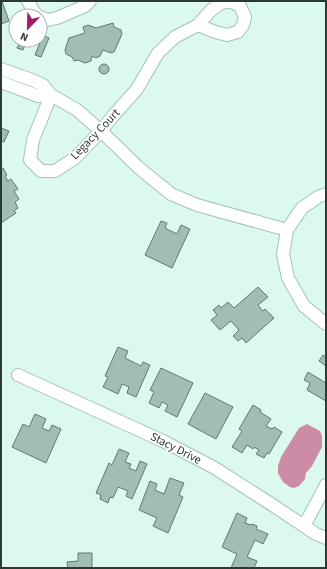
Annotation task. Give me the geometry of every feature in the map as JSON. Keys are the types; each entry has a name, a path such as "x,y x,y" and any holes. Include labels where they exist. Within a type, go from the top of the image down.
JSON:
{"street":[{"path":"48,20 57,18 85,6 90,1"},
{"name":"Legacy Court","path":"51,95 33,140 30,160 41,171 55,171 75,158 102,131 137,89 158,53 175,37 198,25"},
{"path":"1,69 43,85 51,95 77,110 102,131 139,168 170,194 197,205 287,230"},
{"path":"14,87 20,85 22,81 21,77 18,75"},
{"path":"1,82 38,96 51,95"},
{"path":"326,194 318,197 302,208 287,230 283,254 288,278 304,306 326,324"},
{"name":"Stacy Drive","path":"18,375 163,441 213,467 316,534 326,538"},
{"path":"304,526 326,485"}],"shaded area":[{"path":"307,424 320,431 322,436 322,447 312,466 306,473 305,479 299,486 294,488 283,482 278,473 278,466 281,457 299,428"}],"building":[{"path":"1,1 2,1 8,21 1,24"},
{"path":"113,23 114,27 121,30 122,34 114,52 111,53 103,50 100,56 96,58 92,56 91,61 85,63 78,60 74,61 72,57 66,54 65,50 69,38 85,33 83,27 88,25 96,28"},
{"path":"38,48 45,48 41,57 35,55"},
{"path":"102,64 106,64 108,65 108,73 102,74 99,71 99,67"},
{"path":"1,128 9,131 4,142 1,141"},
{"path":"3,168 7,175 5,176 8,181 11,179 18,189 14,191 19,199 15,202 18,208 14,211 16,213 1,223 1,169"},
{"path":"161,221 167,223 165,228 177,234 181,225 190,229 172,268 145,255"},
{"path":"258,287 268,297 258,305 263,311 265,309 274,318 246,343 242,338 238,341 233,336 239,330 231,321 220,330 211,320 217,315 213,310 219,305 221,308 228,302 234,308"},
{"path":"118,347 128,351 125,358 141,366 143,362 150,365 136,397 127,393 129,387 122,384 118,394 103,387 108,377 105,376"},
{"path":"323,355 326,357 326,366 319,361"},
{"path":"161,368 193,383 177,417 165,411 168,405 162,402 159,408 149,403 154,392 150,390"},
{"path":"308,372 326,383 326,401 307,390 310,383 304,380"},
{"path":"205,393 233,407 216,439 188,424"},
{"path":"253,405 261,410 260,412 271,419 266,426 272,429 274,427 282,432 269,454 267,453 264,458 256,454 259,450 254,447 253,449 247,445 242,453 232,447 242,431 239,429"},
{"path":"35,414 46,419 42,428 49,431 52,425 61,429 46,463 12,447 23,424 29,427"},
{"path":"119,449 129,453 125,462 131,464 129,468 136,471 140,461 147,464 132,499 126,496 128,491 118,487 113,498 110,497 108,503 100,499 101,495 96,493 109,463 112,465"},
{"path":"170,478 184,483 179,495 183,497 168,533 153,526 157,518 139,510 150,481 157,484 155,490 164,494"},
{"path":"237,513 247,518 245,523 257,526 256,529 268,534 263,544 255,540 247,557 257,561 254,568 231,568 237,554 222,547"},
{"path":"78,553 92,553 92,568 68,568 67,562 78,561"}]}
